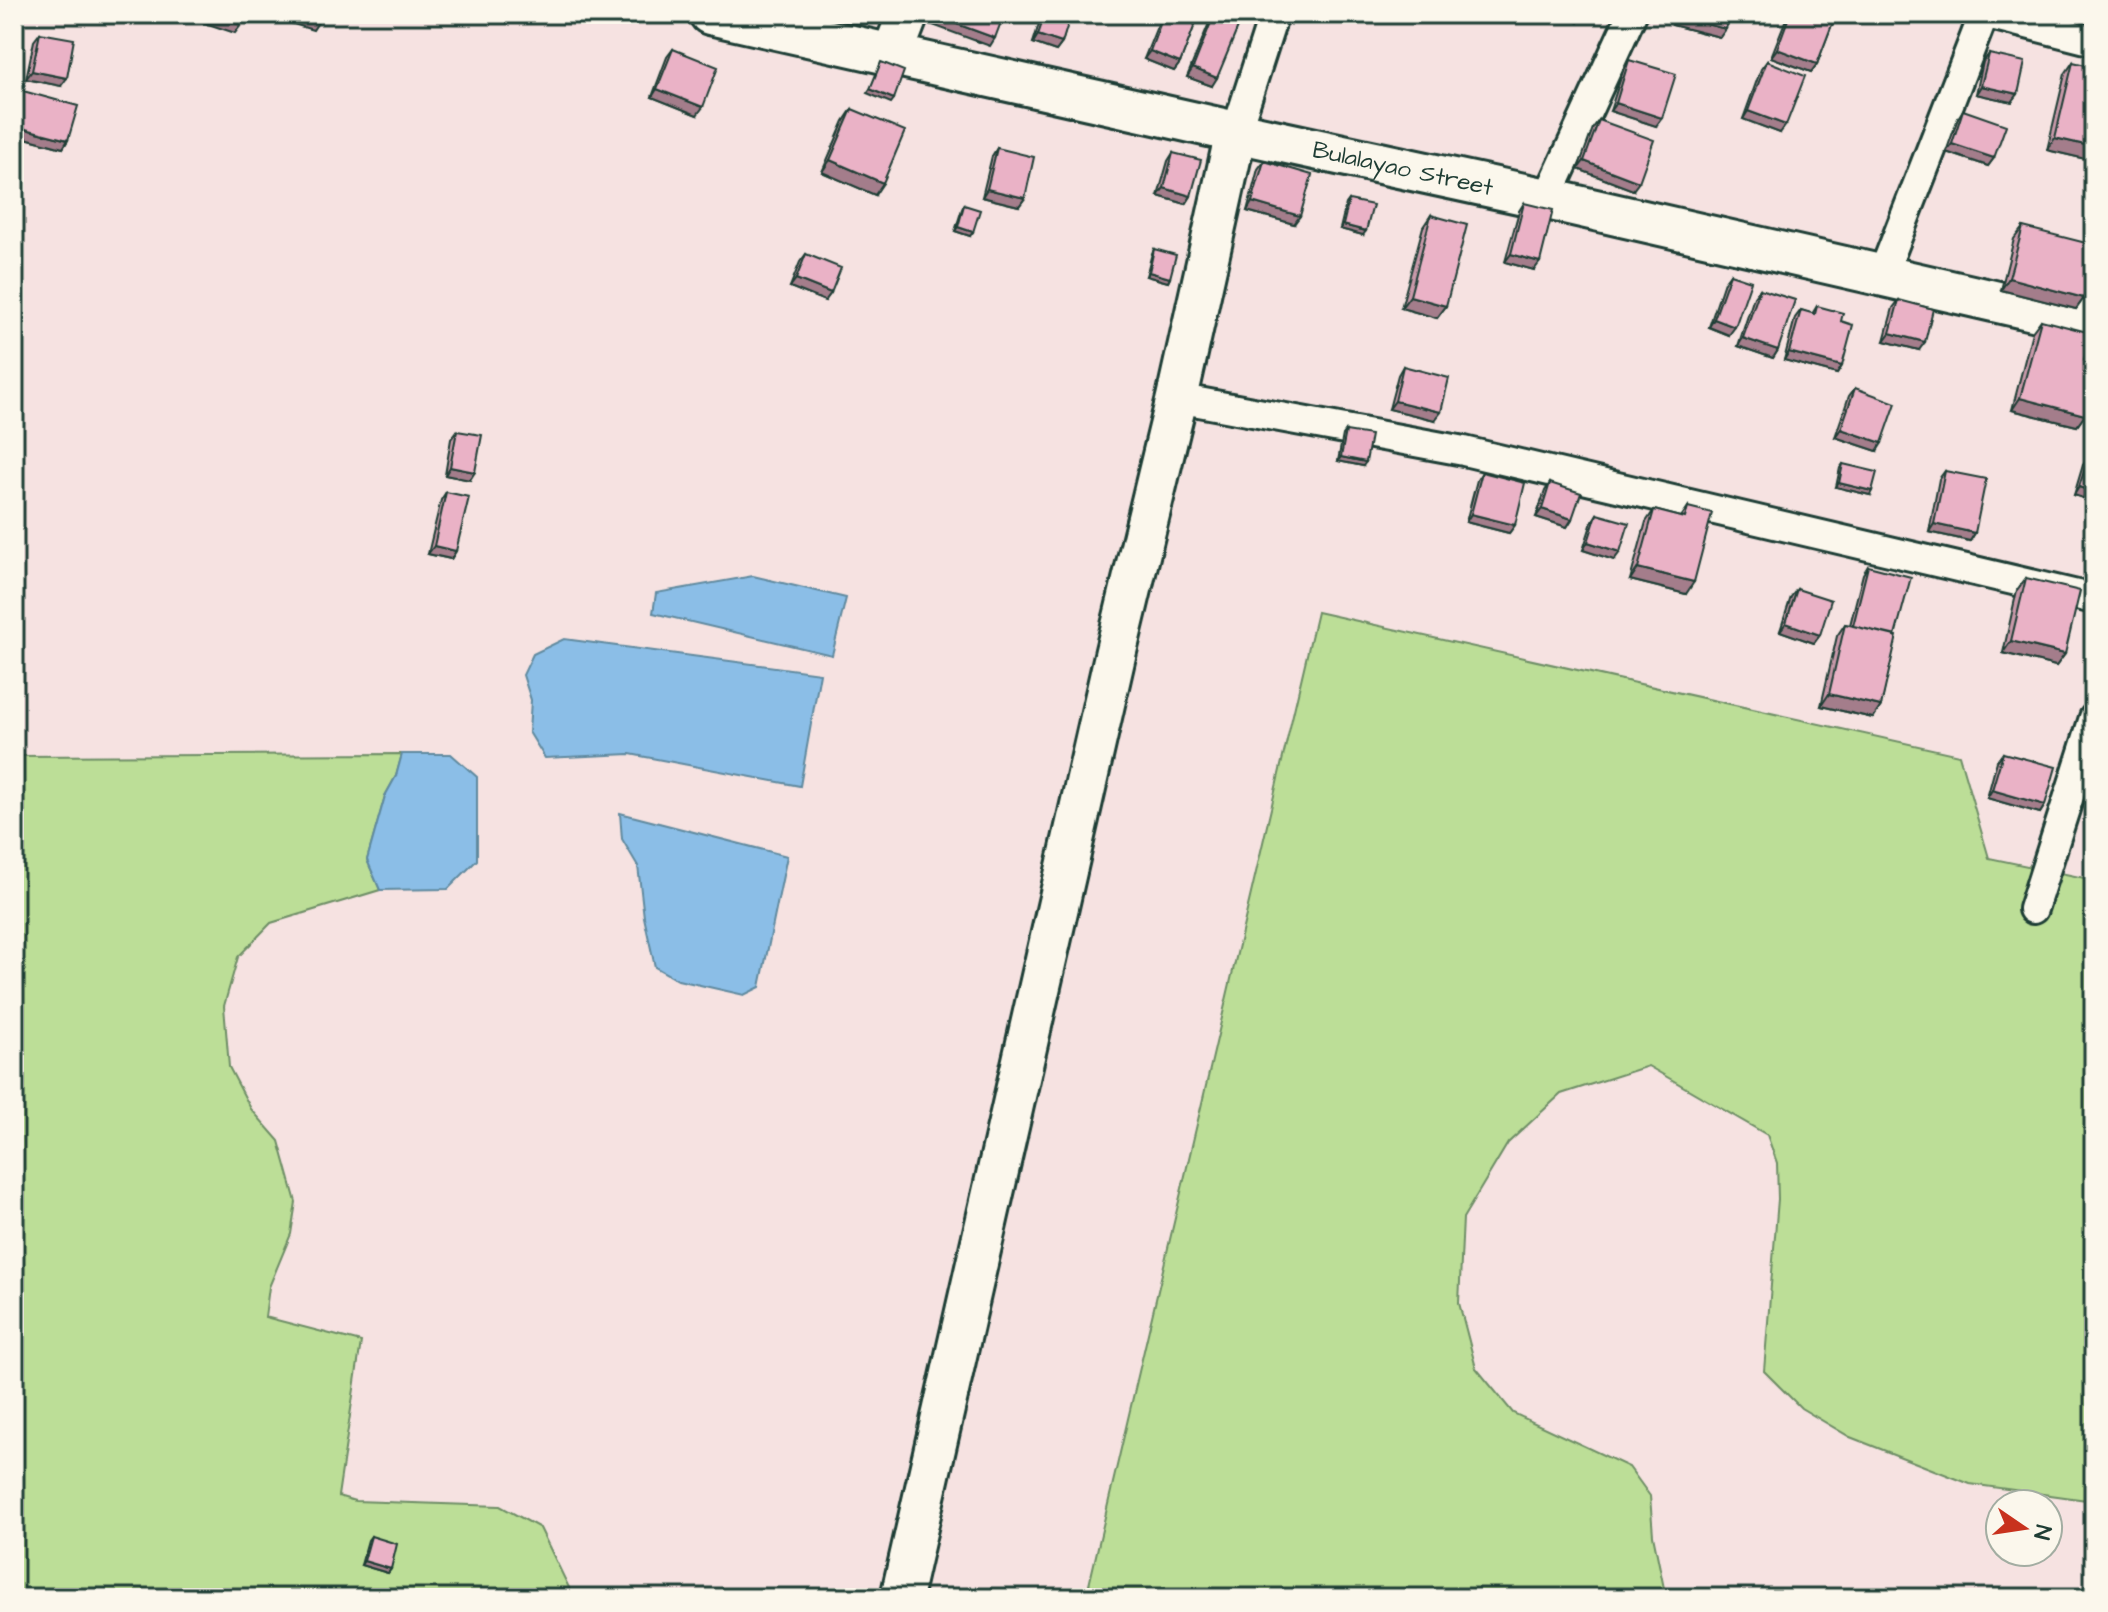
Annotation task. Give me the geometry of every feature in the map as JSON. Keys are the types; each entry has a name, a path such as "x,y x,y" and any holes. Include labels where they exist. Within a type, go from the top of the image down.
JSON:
{"street":[{"name":"Bulalayao Street","path":"710,14 1547,199 2094,324"},
{"path":"892,55 908,14"},
{"path":"901,1598 1236,132 1274,14"},
{"path":"1547,199 1632,14"},
{"path":"1882,276 1985,14 2094,41"},
{"path":"1177,398 1464,451 2094,599"},
{"path":"2033,909 2094,718"}],"green space":[{"path":"1317,612 1959,755 1989,858 2094,880 2094,1501 2064,1497 2064,1488 1999,1488 1970,1484 1850,1437 1801,1408 1764,1371 1778,1199 1777,1163 1767,1135 1648,1066 1561,1094 1508,1143 1463,1218 1459,1303 1476,1368 1513,1413 1629,1467 1650,1496 1653,1535 1666,1598 1086,1598"},
{"path":"402,754 396,776 385,796 367,860 380,890 271,923 238,957 224,1006 229,1067 251,1109 279,1141 296,1202 291,1234 269,1287 265,1317 361,1342 338,1496 355,1501 500,1506 540,1528 574,1598 14,1598 14,756"}],"water":[{"path":"753,576 846,598 832,655 653,613 656,593"},
{"path":"564,639 820,673 800,786 630,754 545,758 529,732 531,700 523,675 533,654"},
{"path":"402,754 451,754 477,777 477,860 448,889 380,890 367,860 385,796 396,776"},
{"path":"620,813 787,856 760,987 744,995 678,980 655,967 644,917 638,866 622,839"}],"building":[{"path":"208,14 245,14 241,25"},
{"path":"936,14 1004,14 995,38"},
{"path":"1045,14 1071,14 1062,43 1038,35"},
{"path":"1164,14 1199,14 1180,63 1150,51"},
{"path":"1678,14 1730,14 1726,29 1678,17"},
{"path":"1790,14 1836,14 1817,64 1777,49"},
{"path":"1214,15 1239,25 1217,78 1193,68"},
{"path":"40,33 74,39 67,78 32,71"},
{"path":"673,49 718,67 703,107 657,89"},
{"path":"1989,54 2025,62 2018,94 1981,86"},
{"path":"1629,60 1676,74 1662,118 1616,103"},
{"path":"1767,61 1805,76 1786,125 1748,111"},
{"path":"881,62 904,71 894,99 870,89"},
{"path":"2073,62 2094,67 2094,147 2055,138"},
{"path":"23,91 78,106 68,140 14,126"},
{"path":"852,109 905,131 883,183 830,160"},
{"path":"1963,110 2006,125 1994,158 1952,144"},
{"path":"1599,120 1654,140 1639,182 1584,161"},
{"path":"997,148 1034,157 1025,198 987,189"},
{"path":"1173,153 1201,160 1191,196 1164,188"},
{"path":"1264,161 1312,175 1300,216 1252,202"},
{"path":"1349,200 1373,205 1366,231 1343,225"},
{"path":"1524,203 1553,210 1540,262 1511,254"},
{"path":"964,205 980,210 973,232 958,227"},
{"path":"1431,215 1467,225 1446,306 1410,296"},
{"path":"2023,227 2094,245 2094,261 2084,298 2009,278"},
{"path":"1154,249 1176,255 1170,278 1149,272"},
{"path":"806,254 841,268 831,293 796,279"},
{"path":"1730,274 1751,281 1735,327 1714,319"},
{"path":"1760,289 1795,300 1778,350 1743,338"},
{"path":"1899,300 1933,309 1925,342 1890,333"},
{"path":"1817,306 1843,313 1841,321 1853,325 1842,366 1789,352 1801,310 1815,314"},
{"path":"2041,320 2091,333 2084,360 2094,363 2094,380 2085,415 2020,398"},
{"path":"1403,366 1449,378 1441,412 1395,401"},
{"path":"1855,388 1896,403 1882,443 1841,429"},
{"path":"457,431 482,435 475,472 450,467"},
{"path":"1346,431 1371,435 1366,462 1341,457"},
{"path":"2089,457 2094,459 2094,492 2079,487"},
{"path":"1843,464 1877,472 1872,491 1839,483"},
{"path":"1945,471 1986,479 1975,533 1934,524"},
{"path":"1482,472 1525,483 1515,525 1471,514"},
{"path":"1550,483 1581,493 1572,519 1542,509"},
{"path":"446,492 469,497 456,551 434,546"},
{"path":"1688,507 1712,513 1694,582 1638,568 1654,510 1685,518"},
{"path":"1597,514 1629,523 1620,552 1588,542"},
{"path":"1868,566 1911,577 1895,636 1853,626"},
{"path":"2026,578 2080,591 2065,654 2011,641"},
{"path":"1797,589 1831,600 1820,635 1786,623"},
{"path":"1845,624 1897,636 1881,706 1829,694"},
{"path":"2003,753 2056,767 2045,805 1992,790"},
{"path":"371,1536 397,1544 391,1569 364,1561"}]}
